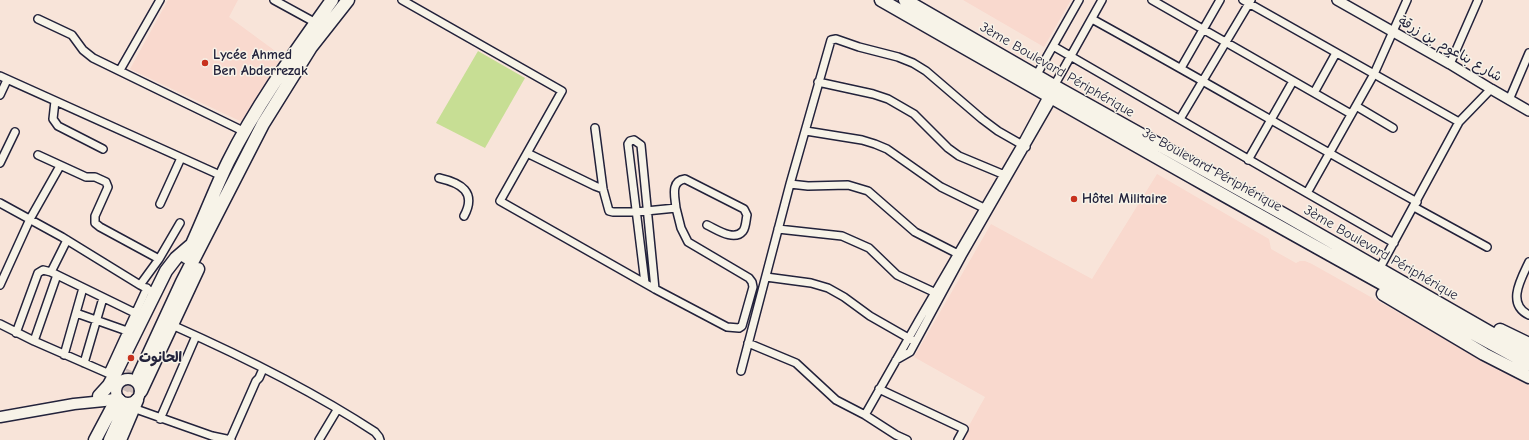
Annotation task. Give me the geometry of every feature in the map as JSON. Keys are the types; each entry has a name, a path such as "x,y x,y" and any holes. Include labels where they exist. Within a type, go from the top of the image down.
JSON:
{"highway":[{"path":"332,0 290,58 245,132 222,176 135,373 263,124 312,47 348,0"},
{"path":"881,0 1033,80"},
{"name":"3ème Boulevard Périphérique","path":"905,0 1033,80 1051,94 1363,260 1529,355"},
{"name":"3e Boulevard Périphérique","path":"1102,120 1355,270 1529,364"},
{"path":"95,440 118,396 172,325 204,255 210,227"},
{"path":"110,440 118,396 147,289 171,264 190,249"},
{"path":"101,440 158,300 180,262 190,249"},
{"path":"1363,260 1389,266 1503,331 1529,344"},
{"path":"1355,270 1370,287 1484,354 1529,377"},
{"path":"118,396 120,440"}],"main road":[{"path":"0,417 118,396"}],"street":[{"path":"120,70 160,0"},
{"path":"274,0 316,22"},
{"path":"402,0 562,91 500,201 655,289 727,327 739,328 742,326 753,287 752,282 749,278 688,242 681,228 676,208 674,187 679,179 684,178 744,209 747,215 743,230 737,235 730,235 707,225"},
{"path":"1033,80 1079,0"},
{"path":"865,415 896,360 912,340 1024,145 1102,0"},
{"path":"1152,0 1351,114"},
{"path":"1181,68 1220,0"},
{"name":"شارع بناعوم بن زرقة","path":"1337,0 1529,111"},
{"path":"1307,193 1374,74 1407,0"},
{"path":"1450,64 1478,0"},
{"path":"1180,119 1226,42 1248,1 1336,54 1459,122"},
{"path":"38,19 68,33 93,58 245,132"},
{"path":"1092,19 1272,120 1487,247"},
{"path":"741,371 790,184 831,40 836,39 859,47 898,56 926,70 982,119 998,131 1024,145"},
{"path":"1053,46 1394,243"},
{"path":"1510,100 1529,53"},
{"path":"1315,92 1336,54"},
{"path":"0,95 3,78 222,176"},
{"path":"1248,160 1293,81"},
{"path":"818,82 873,94 888,100 914,114 948,148 959,156 1006,176"},
{"path":"1382,264 1459,122 1491,89"},
{"path":"55,102 53,119 58,126 103,148"},
{"path":"1356,106 1393,128"},
{"path":"595,128 603,189 609,211 636,212 676,208"},
{"path":"806,131 855,138 887,149 941,187 986,209"},
{"path":"0,163 15,132"},
{"path":"645,283 628,144 630,141 634,140 641,145 655,289"},
{"path":"527,153 603,189"},
{"path":"38,155 86,177 95,178 106,182 108,187 95,216 96,223 100,227 159,259"},
{"path":"160,204 181,158"},
{"path":"0,285 30,219 60,166"},
{"path":"439,178 457,184 467,190 469,197 468,207 464,216"},
{"path":"790,184 808,186 848,185 868,191 915,232 960,255"},
{"path":"0,212 2,204 67,240 147,289"},
{"path":"118,396 127,331 147,289 159,259 180,223"},
{"path":"778,229 842,236 869,248 898,275 938,294"},
{"path":"34,341 54,274 67,240"},
{"path":"1529,262 1518,284 1517,294 1518,306 1520,310 1529,315"},
{"path":"16,333 38,273 42,270 54,274 135,313"},
{"path":"766,277 811,283 828,288 844,297 870,316 912,340"},
{"path":"64,355 83,288"},
{"path":"84,363 103,298"},
{"path":"76,313 127,331"},
{"path":"0,324 16,333 84,363 118,396 160,419 212,436 230,440 256,381 263,369"},
{"path":"172,325 232,352 324,401 375,432 380,440"},
{"path":"160,419 196,336"},
{"path":"748,342 796,363 836,400 907,440"},
{"path":"879,389 964,429 958,440"},
{"path":"319,440 338,410"}],"shaded area":[{"name":"Lycée Ahmed Ben Abderrezak","path":"168,0 238,0 229,17 282,56 242,122 130,69"},
{"path":"963,0 1071,0 1044,47"},
{"path":"1157,174 1269,239 1271,249 1296,263 1305,261 1312,264 1529,386 1529,440 961,440 985,397 914,357 991,224 1092,279"}],"green space":[{"path":"478,51 525,78 485,148 436,123"}],"tunnel":[{"path":"115,406 132,371"},
{"path":"124,409 139,375"}],"place":[{"name":"Lycée Ahmed Ben Abderrezak","path":"205,63"},
{"name":"Hôtel Militaire","path":"1074,199"},
{"name":"الحانوت","path":"131,358"}]}
